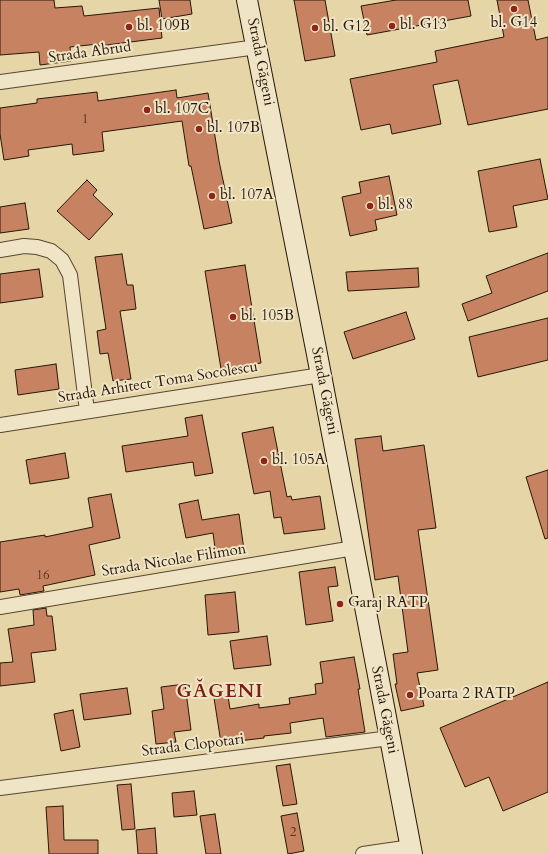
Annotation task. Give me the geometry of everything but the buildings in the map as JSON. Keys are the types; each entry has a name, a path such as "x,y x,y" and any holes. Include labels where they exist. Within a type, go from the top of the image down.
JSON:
{"main road":[{"name":"Strada Găgeni","path":"248,0 411,851"}],"street":[{"name":"Strada Abrud","path":"0,82 257,47"},
{"path":"0,250 24,246 37,246 51,251 62,260 70,275 87,411"},
{"name":"Strada Arhitect Toma Socolescu","path":"0,425 321,375"},
{"name":"Strada Nicolae Filimon","path":"0,607 354,548"},
{"name":"Strada Clopotari","path":"0,788 390,738"},
{"path":"364,854 411,851"}],"place":[{"name":"bl. G14","path":"514,9"},
{"name":"bl. G13","path":"392,26"},
{"name":"bl. 109B","path":"129,27"},
{"name":"bl. G12","path":"315,28"},
{"name":"bl. 107C","path":"147,110"},
{"name":"bl. 107B","path":"199,129"},
{"name":"bl. 107A","path":"212,196"},
{"name":"bl. 88","path":"370,206"},
{"name":"bl. 105B","path":"233,317"},
{"name":"bl. 105A","path":"264,461"},
{"name":"Garaj RATP","path":"340,604"},
{"name":"Poarta 2 RATP","path":"410,695"}],"district":[{"name":"GĂGENI","path":"220,693"}]}
